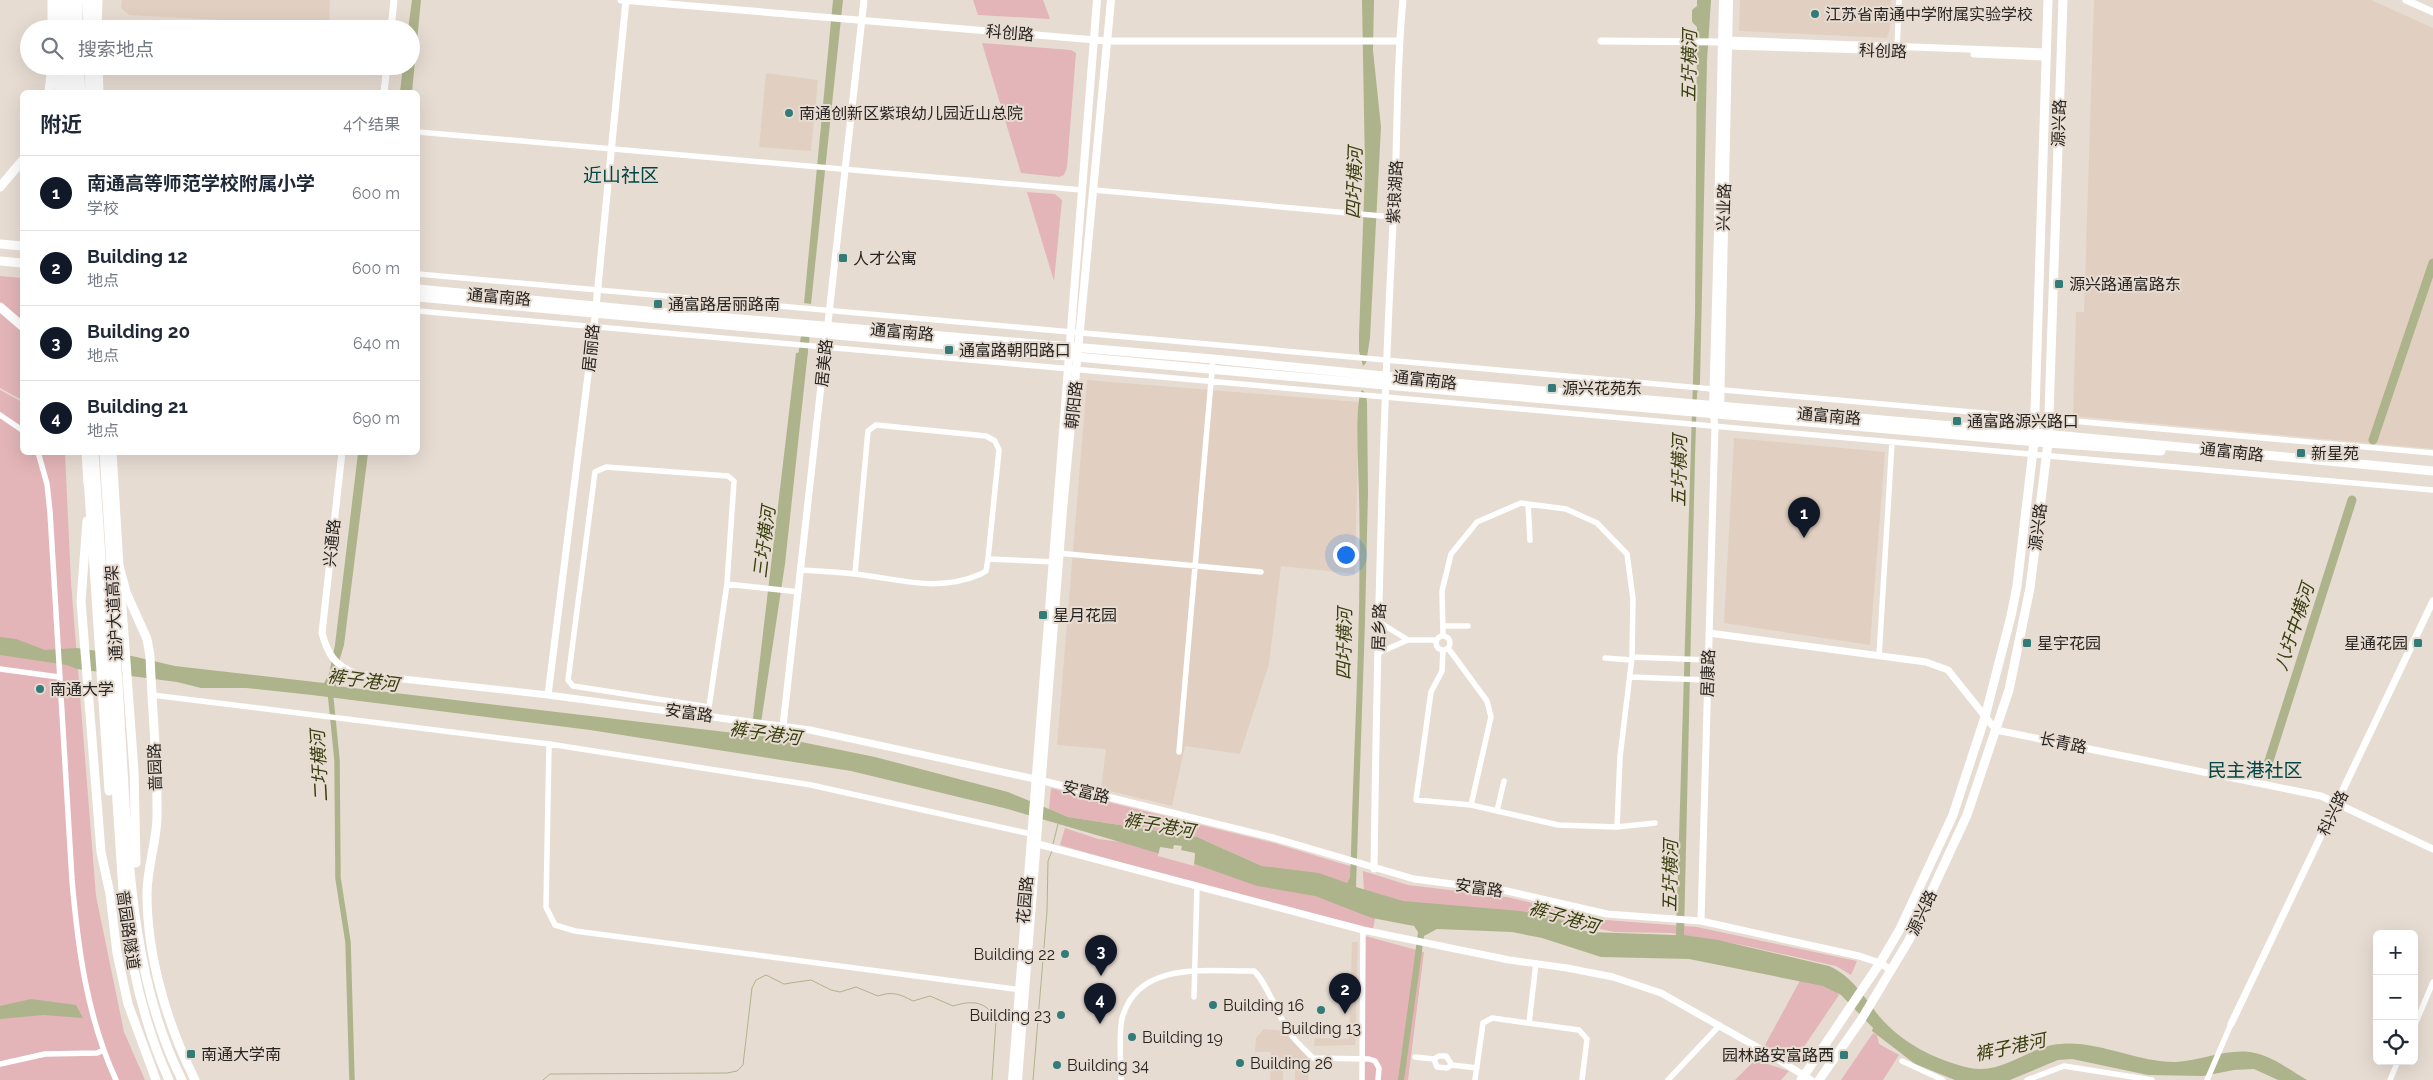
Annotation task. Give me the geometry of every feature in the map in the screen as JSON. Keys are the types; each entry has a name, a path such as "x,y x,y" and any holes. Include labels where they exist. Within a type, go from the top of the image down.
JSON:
{"main road":[{"path":"54,0 54,20"},
{"path":"61,0 61,20"},
{"path":"65,0 66,20"},
{"path":"71,0 72,20"},
{"path":"78,0 78,20"},
{"path":"86,0 86,20"},
{"path":"97,20 98,0"},
{"name":"朝阳路","path":"1039,780 1056,562 1068,351 1098,0"},
{"name":"朝阳路","path":"1056,553 1081,333 1111,0"},
{"name":"兴业路","path":"1723,0 1726,43"},
{"name":"兴业路","path":"1717,410 1726,43 1729,0"},
{"name":"源兴路","path":"1805,1079 1864,990 1900,929 1953,815 1985,717 2017,586 2034,437 2048,0"},
{"name":"源兴路","path":"1819,1080 1861,1020 1909,940 1967,815 2009,690 2030,588 2048,439 2063,0"},
{"path":"49,90 51,75"},
{"path":"62,75 63,90"},
{"path":"67,75 68,90"},
{"path":"72,75 73,90"},
{"path":"80,75 81,90"},
{"path":"86,90 87,75"},
{"path":"88,75 90,90"},
{"path":"98,75 99,90"},
{"path":"0,187 20,164"},
{"path":"0,244 20,246"},
{"path":"0,261 20,263"},
{"name":"通富南路","path":"420,289 595,309"},
{"name":"通富南路","path":"420,297 595,309 1068,351 1212,368 1385,380 2034,437 2433,476"},
{"path":"0,306 20,324"},
{"name":"通富南路","path":"1079,352 1213,359 1385,380"},
{"name":"通富南路","path":"2048,439 2433,471"},
{"path":"86,455 103,649 114,850 124,907"},
{"name":"通沪大道高架","path":"94,455 103,649"},
{"name":"通沪大道高架","path":"104,455 116,649 123,677 124,774"},
{"name":"啬园路","path":"112,455 119,566 126,592 147,639 150,656 157,820 148,874 148,918 160,987 174,1030 195,1080"},
{"path":"88,477 87,530 81,601 102,852 110,894 117,953 128,1004 156,1080"},
{"path":"119,566 126,653 123,677 137,843 134,893"},
{"name":"通沪大道高架","path":"104,676 114,774"},
{"name":"啬园路隧道","path":"114,774 124,907 133,970 153,1043 170,1080"},
{"name":"啬园路隧道","path":"124,774 138,932 152,1001 182,1080"},
{"name":"花园路","path":"1012,1080 1038,844 1036,824 1039,780"},
{"name":"花园路","path":"1018,1080 1021,990 1031,834 1036,824"}],"street":[{"path":"92,0 93,20"},
{"path":"392,20 394,0"},
{"name":"科创路","path":"621,0 1108,41 1399,41"},
{"name":"居丽路","path":"548,694 594,327 610,147 626,0"},
{"name":"居美路","path":"783,726 864,0"},
{"name":"紫琅湖路","path":"1385,380 1394,217 1399,41 1403,0"},
{"path":"1898,49 1899,0"},
{"path":"2406,0 2433,11"},
{"name":"科创路","path":"1601,41 1710,42 2046,54"},
{"path":"57,75 58,90"},
{"path":"94,75 94,90"},
{"path":"384,90 386,75"},
{"path":"420,132 610,147 1082,190"},
{"path":"1094,190 1394,217"},
{"path":"420,274 2433,453"},
{"path":"420,311 1211,383 2433,490"},
{"path":"1179,752 1213,359"},
{"name":"居乡路","path":"1374,869 1385,380"},
{"name":"居康路","path":"1701,921 1707,680 1717,410"},
{"path":"0,415 20,429"},
{"path":"801,570 855,574 919,584 943,585 981,574 986,570 988,559 999,450 995,441 986,436 876,425 868,431 855,574"},
{"path":"1879,656 1892,442"},
{"path":"39,455 47,484 50,512 77,937 93,1016 116,1080"},
{"name":"兴通路","path":"322,633 342,455"},
{"path":"606,467 728,476 734,481 727,584 709,707 572,686 568,680 595,472 606,467"},
{"path":"1443,635 1442,591 1451,554 1477,522 1521,503 1566,509 1598,523 1627,554 1633,599 1631,659 1620,756 1617,828"},
{"path":"1528,504 1530,540"},
{"path":"1056,553 1261,572"},
{"path":"988,559 1056,562"},
{"path":"727,584 799,592"},
{"name":"科兴路","path":"2231,1024 2430,614 2433,601"},
{"path":"1379,622 1408,640"},
{"path":"1443,626 1468,626"},
{"name":"安富路","path":"322,633 331,656 343,668 357,674 548,694 783,726 930,755 1039,780 1274,838 1374,869 1414,879 1508,891 1607,914 1701,921 1880,963 1891,970"},
{"path":"1709,633 1926,662 1948,670 1996,730"},
{"path":"1378,653 1408,640 1436,640 1443,635"},
{"path":"1443,635 1449,639 1445,649 1442,671 1431,692 1416,800 1471,805 1558,825 1617,828 1655,823"},
{"path":"1436,640 1437,647 1445,649 1487,702 1491,717 1471,805"},
{"path":"1605,658 1708,660"},
{"path":"0,669 59,677"},
{"path":"1630,677 1707,680"},
{"path":"152,695 549,744 811,785 1031,834"},
{"name":"长青路","path":"1996,730 2322,796 2433,849"},
{"path":"549,744 546,907 556,925 575,931 1021,990"},
{"path":"1497,811 1504,781"},
{"path":"1038,844 1363,930 1509,960 1613,977 1661,993 1720,1025 1805,1079"},
{"path":"1194,997 1197,887"},
{"path":"1362,1080 1363,930"},
{"path":"1529,1023 1536,963"},
{"path":"1121,1080 1122,1016 1127,1006 1144,983 1186,970 1254,971 1260,976 1268,996 1289,1032 1313,1058 1362,1058 1376,1061 1379,1068 1378,1080"},
{"path":"2417,1020 2433,982"},
{"path":"1475,1080 1483,1023 1492,1018 1579,1030 1587,1039 1582,1080"},
{"path":"2208,1079 2231,1024"},
{"path":"1668,1080 1720,1025"},
{"path":"0,1064 45,1054 97,1053 104,1050"},
{"path":"1415,1057 1434,1059 1439,1056 1446,1056 1452,1066"},
{"path":"1434,1059 1437,1066 1477,1068"},
{"path":"1902,1061 1943,1080"},
{"path":"2390,1080 2396,1065"},
{"path":"2027,1080 2064,1066 2152,1080"}],"shaded area":[{"path":"122,0 330,0 329,20 220,20 129,15 121,8"},
{"path":"412,0 421,0 419,20 409,20"},
{"path":"833,0 843,0 811,304 804,303"},
{"path":"973,0 1043,0 1050,19 978,15"},
{"path":"1362,0 1374,0 1373,50 1381,127 1370,338 1366,363 1363,366 1359,351 1365,170"},
{"path":"1697,0 1711,0 1707,61 1700,383 1697,394 1695,457 1684,935 1718,940 1829,966 1851,981 1879,1016 1898,1034 1920,1049 1957,1065 1981,1069 1992,1068 2042,1048 2067,1043 2083,1044 2144,1058 2175,1062 2231,1052 2250,1052 2273,1060 2307,1080 2278,1080 2254,1069 2234,1070 2203,1076 2148,1075 2072,1059 2058,1060 2010,1080 1955,1080 1915,1064 1872,1031 1873,1028 1841,995 1823,986 1689,959 1601,957 1542,938 1512,932 1437,929 1424,936 1404,1080 1398,1080 1418,932 1414,926 1372,918 1315,896 1257,886 1195,864 1004,808 851,771 590,730 312,695 246,688 201,688 177,682 77,669 67,665 0,655 0,637 16,639 45,650 77,648 132,656 175,666 324,683 329,674 335,645 358,455 368,455 344,645 335,675 336,686 751,735 796,353 808,351 785,564 759,736 777,737 875,757 1008,792 1068,817 1197,837 1262,866 1319,873 1347,883 1350,878 1357,674 1360,540 1358,409 1362,390 1366,393 1367,403 1368,492 1356,887 1403,901 1520,911 1553,917 1588,932 1676,935 1695,314 1697,27 1692,22 1692,10 1697,6"},
{"name":"江苏省南通中学附属实验学校","path":"1740,0 1891,0 1890,28 1887,38 1739,31"},
{"path":"2094,0 2371,0 2433,28 2433,449 2073,416 2076,312 2084,312"},
{"path":"982,43 1071,50 1076,53 1067,167 1064,175 1059,177 1021,173"},
{"name":"南通创新区紫琅幼儿园近山总院","path":"766,73 818,80 811,151 759,147"},
{"path":"402,75 414,75 412,90 400,90"},
{"path":"1027,192 1055,194 1062,200 1054,281"},
{"path":"0,276 20,278 20,399 0,388"},
{"path":"1087,380 1359,402 1355,574 1281,566 1269,664 1240,754 1185,746 1172,806 1101,789 1106,749 1057,745"},
{"name":"南通大学","path":"0,390 20,401 20,455 65,455 71,582 96,896 124,1032 145,1080 0,1080"},
{"path":"1734,438 1885,452 1870,645 1724,623"},
{"path":"1051,788 1274,843 1353,867 1352,890 1262,866 1197,837 1068,817 1049,810"},
{"path":"1065,828 1098,839 1160,847 1310,891 1376,914 1373,929 1174,878 1060,845"},
{"path":"1363,871 1408,885 1507,897 1606,920 1697,927 1857,961 1851,975 1836,966 1742,945 1671,933 1615,932 1539,917 1424,910 1364,894"},
{"path":"1365,936 1424,952 1408,1080 1363,1080"},
{"path":"1352,942 1358,942 1355,1045 1314,1046 1315,1038 1349,1039"},
{"path":"1803,975 1826,982 1839,995 1793,1063 1765,1045"},
{"path":"31,999 76,1005 83,1018 44,1015 0,1019 0,1006"},
{"path":"1264,1029 1285,1031 1310,1060 1308,1080 1295,1080 1295,1067 1283,1067 1283,1080 1270,1080 1271,1052 1255,1052 1256,1038"},
{"path":"1873,1033 1877,1035 1879,1044 1899,1055 1883,1080 1841,1080"},
{"path":"1755,1060 1789,1071 1781,1080 1735,1080"}],"pier":[{"path":"1174,845 1182,846 1181,850 1195,853 1194,866 1158,856 1160,847 1173,849"}],"waterway":[{"name":"八圩中横河","path":"2373,440 2433,263"},
{"name":"三圩横河","path":"802,361 805,339"},
{"name":"八圩中横河","path":"2268,764 2352,500"},
{"name":"二圩横河","path":"330,690 337,760 338,878 348,942 352,1080"},
{"path":"1053,844 1058,824"},
{"path":"1033,1080 1047,911 1048,861 1052,851"},
{"path":"543,1080 550,1074 727,1073 737,1071 743,1065 752,988 756,980 766,975 784,984 811,980 831,990 840,992 856,987 878,996 896,994 913,1001 930,996 953,1006 966,1003 983,1006 988,1009 996,1020 992,1080"}],"place":[{"name":"江苏省南通中学附属实验学校","path":"1815,14"},
{"name":"南通创新区紫琅幼儿园近山总院","path":"789,113"},
{"name":"人才公寓","path":"843,258"},
{"name":"源兴路通富路东","path":"2059,284"},
{"name":"通富路居丽路南","path":"658,304"},
{"name":"通富路朝阳路口","path":"949,350"},
{"name":"源兴花苑东","path":"1552,388"},
{"name":"通富路源兴路口","path":"1957,421"},
{"name":"新星苑","path":"2301,453"},
{"name":"南通高等师范学校附属小学","path":"1804,538"},
{"name":"星月花园","path":"1043,615"},
{"name":"星宇花园","path":"2027,643"},
{"name":"星通花园","path":"2418,643"},
{"name":"南通大学","path":"40,689"},
{"name":"Building 22","path":"1065,954"},
{"name":"Building 20","path":"1101,976"},
{"name":"Building 16","path":"1213,1005"},
{"name":"Building 13","path":"1321,1010"},
{"name":"Building 12","path":"1345,1014"},
{"name":"Building 23","path":"1061,1015"},
{"name":"Building 21","path":"1100,1024"},
{"name":"Building 19","path":"1132,1037"},
{"name":"南通大学南","path":"191,1054"},
{"name":"园林路安富路西","path":"1844,1055"},
{"name":"Building 26","path":"1240,1063"},
{"name":"Building 34","path":"1057,1065"}],"district":[{"name":"近山社区","path":"621,175"},
{"name":"民主港社区","path":"2255,770"}],"water label":[{"name":"五圩横河","path":"1689,66"},
{"name":"四圩横河","path":"1354,183"},
{"name":"五圩横河","path":"1679,471"},
{"name":"四圩横河","path":"1344,644"},
{"name":"裤子港河","path":"363,680"},
{"name":"裤子港河","path":"765,733"},
{"name":"裤子港河","path":"1159,825"},
{"name":"五圩横河","path":"1670,876"},
{"name":"裤子港河","path":"1564,917"},
{"name":"裤子港河","path":"2010,1047"}]}
